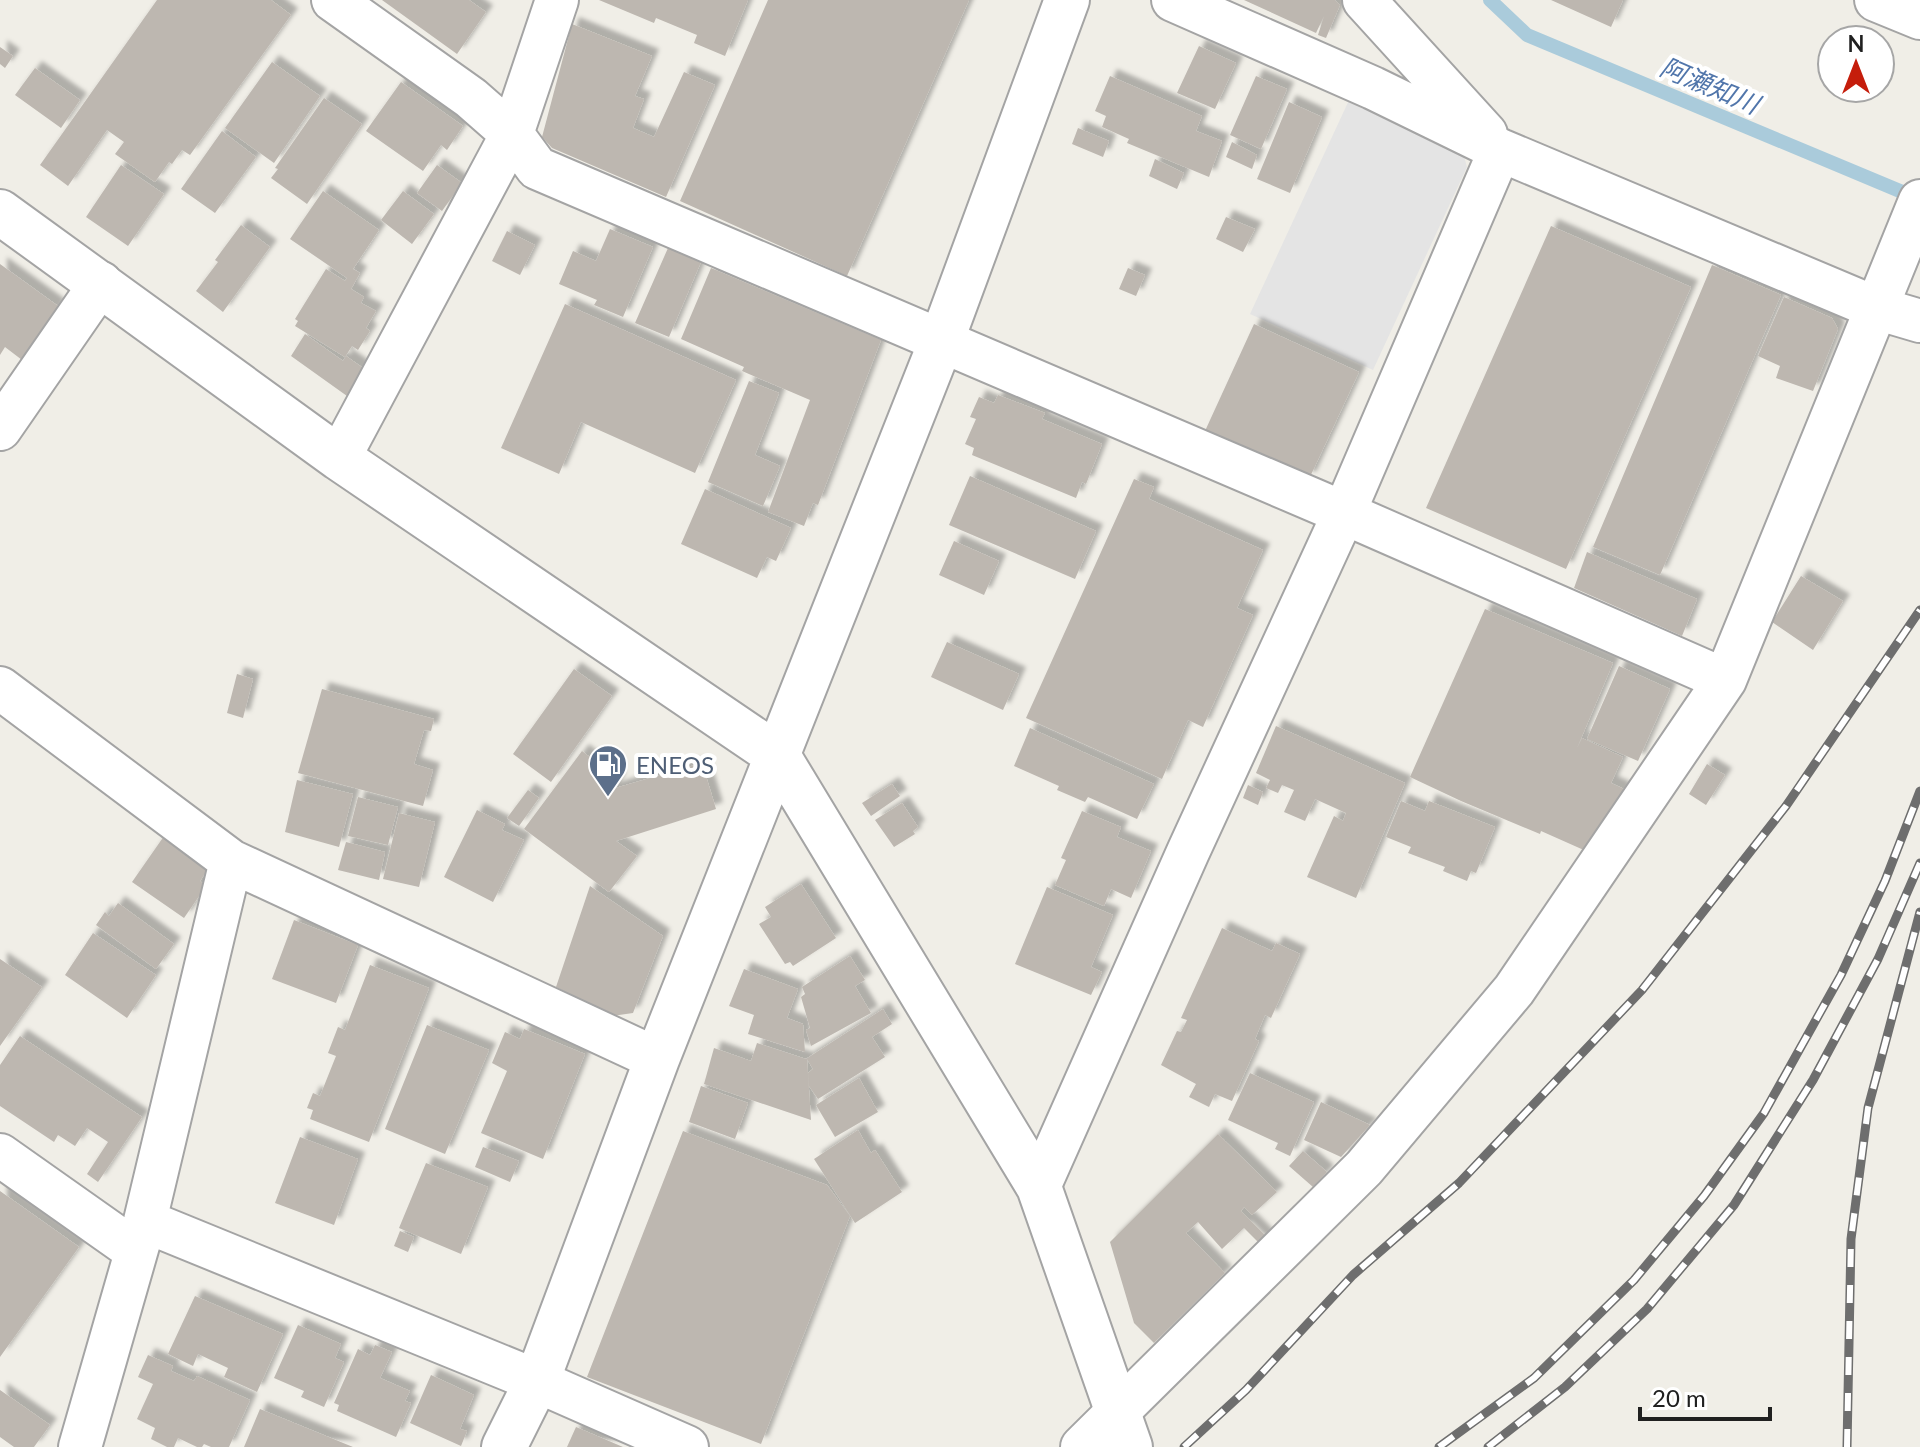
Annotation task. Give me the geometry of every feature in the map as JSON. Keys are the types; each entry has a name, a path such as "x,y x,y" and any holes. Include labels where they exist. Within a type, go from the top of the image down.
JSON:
{"street":[{"path":"333,0 471,98 512,134 537,168 1344,513 1725,680"},
{"path":"339,458 512,134 557,0"},
{"path":"504,1447 537,1381 657,1059 941,342 1067,0"},
{"path":"1173,0 1373,88 1500,150 1876,308 1920,321"},
{"path":"1364,0 1500,150"},
{"path":"1876,0 1920,18"},
{"path":"1039,1187 1344,513 1500,150"},
{"path":"1082,1447 1125,1429 1364,1168 1514,990 1725,680 1920,201"},
{"path":"0,212 339,458 778,756 1039,1187 1125,1429"},
{"path":"0,429 101,283"},
{"path":"0,688 231,861 657,1059"},
{"path":"80,1447 140,1236 231,861"},
{"path":"0,1155 140,1236 537,1381 687,1447"}],"shaded area":[{"path":"1350,98 1462,149 1467,167 1373,370 1250,314"}],"building":[{"path":"157,0 271,0 291,15 190,155 182,150 155,182 115,154 124,142 107,130 68,186 40,165"},
{"path":"382,0 469,0 486,12 457,54"},
{"path":"599,0 748,0 725,56 694,43 697,35 656,18 654,23"},
{"path":"768,0 969,0 847,276 680,201"},
{"path":"1244,0 1335,0 1340,5 1326,38 1318,35 1324,16 1316,33"},
{"path":"1551,0 1623,0 1611,27"},
{"path":"572,24 652,56 635,96 644,99 633,128 654,137 684,72 715,85 666,197 552,148 542,137"},
{"path":"1199,46 1236,63 1215,109 1177,93"},
{"path":"0,47 13,56 5,68 0,64"},
{"path":"272,62 320,96 274,163 225,128"},
{"path":"35,68 80,100 61,128 15,95"},
{"path":"1110,76 1202,116 1196,131 1222,141 1209,177 1127,143 1129,139 1102,127 1106,116 1095,111"},
{"path":"1256,76 1287,89 1261,149 1230,135"},
{"path":"401,82 463,126 447,150 441,145 423,171 366,131"},
{"path":"324,98 362,124 307,204 271,178"},
{"path":"1289,102 1322,117 1290,193 1257,179"},
{"path":"1078,128 1109,141 1103,157 1072,144"},
{"path":"222,131 256,157 215,213 181,189"},
{"path":"1232,142 1257,155 1252,169 1226,157"},
{"path":"1155,159 1184,173 1177,189 1149,176"},
{"path":"121,165 164,194 128,246 86,217"},
{"path":"437,165 462,183 442,211 417,193"},
{"path":"323,191 379,230 353,269 360,273 351,289 364,297 361,303 376,311 366,328 370,331 358,350 352,346 345,357 295,326 298,321 295,319 326,269 345,281 347,278 290,239"},
{"path":"403,191 434,214 412,244 381,220"},
{"path":"1226,217 1255,229 1243,252 1216,239"},
{"path":"241,225 270,247 223,312 196,291"},
{"path":"1551,226 1691,287 1566,569 1426,508"},
{"path":"610,229 653,247 623,317 594,305 597,300 559,284 573,251 596,261"},
{"path":"507,231 535,245 520,275 492,261"},
{"path":"668,248 701,262 669,337 635,323"},
{"path":"0,264 58,306 22,360 5,347 0,355"},
{"path":"1712,265 1781,295 1660,575 1593,547"},
{"path":"711,268 881,340 818,505 813,503 804,526 768,512 810,400 742,371 744,367 681,339"},
{"path":"1128,268 1145,275 1136,296 1119,289"},
{"path":"1784,297 1832,318 1838,329 1813,391 1776,378 1780,366 1758,356"},
{"path":"565,304 736,380 695,473 581,422 559,474 501,448"},
{"path":"1254,324 1359,372 1309,479 1205,431"},
{"path":"305,334 343,361 346,356 363,368 347,396 291,356"},
{"path":"749,381 779,393 755,455 780,466 763,506 708,482"},
{"path":"998,395 1045,413 1042,419 1102,444 1086,484 1082,482 1076,498 972,455 974,448 965,444 976,419 970,417 979,397 994,403"},
{"path":"970,476 1096,531 1075,579 949,525"},
{"path":"1134,479 1154,487 1149,499 1263,550 1237,608 1253,615 1203,727 1188,720 1162,779 1026,718"},
{"path":"705,489 791,528 776,561 767,557 757,578 681,544"},
{"path":"954,541 999,561 984,595 939,575"},
{"path":"1587,552 1697,599 1682,636 1574,588"},
{"path":"1801,576 1843,601 1813,650 1772,622"},
{"path":"1485,609 1613,663 1577,748 1582,738 1623,757 1611,783 1624,789 1609,824 1586,851 1410,777"},
{"path":"947,642 1019,674 1003,710 931,677"},
{"path":"1619,666 1670,689 1638,761 1587,739"},
{"path":"574,669 612,696 551,782 513,754"},
{"path":"237,674 253,679 243,718 227,713"},
{"path":"322,689 434,719 431,731 424,730 414,764 433,770 423,806 298,773"},
{"path":"1276,726 1405,783 1356,898 1307,877 1334,816 1343,821 1346,813 1315,799 1305,821 1284,812 1294,790 1282,785 1278,793 1266,788 1270,780 1256,773"},
{"path":"1030,728 1154,784 1137,819 1088,797 1085,802 1057,790 1059,786 1014,766"},
{"path":"582,751 619,780 612,789 702,763 716,809 616,841 637,856 609,892 524,829"},
{"path":"1707,764 1725,775 1706,805 1689,794"},
{"path":"297,780 353,794 339,847 285,832"},
{"path":"892,784 900,796 871,816 862,803"},
{"path":"1248,785 1263,792 1258,805 1243,798"},
{"path":"528,790 539,798 519,826 507,818"},
{"path":"358,797 398,807 388,845 348,836"},
{"path":"1401,801 1425,811 1429,801 1495,827 1476,873 1471,871 1467,881 1443,871 1445,867 1408,853 1411,847 1386,837"},
{"path":"902,803 918,827 913,831 915,834 894,847 875,820"},
{"path":"477,810 505,824 502,830 524,840 493,902 444,877"},
{"path":"1082,811 1121,827 1117,837 1151,851 1131,898 1111,889 1104,906 1055,885 1066,860 1061,858"},
{"path":"399,813 435,822 419,887 383,879"},
{"path":"169,829 208,869 200,881 206,886 184,918 132,882"},
{"path":"346,842 385,852 379,880 338,870"},
{"path":"801,884 836,938 793,966 790,962 785,964 759,924 771,917 765,907"},
{"path":"590,886 663,936 633,1013 612,1016 556,987"},
{"path":"1047,887 1113,915 1091,967 1102,972 1091,995 1015,964"},
{"path":"118,903 174,944 156,969 96,925 105,912 109,916"},
{"path":"294,920 358,945 336,1003 272,979"},
{"path":"1222,928 1272,951 1276,943 1300,954 1271,1018 1265,1015 1255,1039 1259,1041 1232,1101 1215,1094 1209,1107 1189,1097 1196,1084 1161,1065 1177,1031 1181,1032 1187,1020 1181,1018"},
{"path":"93,933 156,975 127,1018 65,975"},
{"path":"850,956 865,980 855,986 871,1013 811,1046 806,1030 810,1028 801,997 805,994 802,987"},
{"path":"0,959 42,987 0,1046"},
{"path":"370,965 429,988 369,1142 310,1119 313,1110 307,1108 313,1093 320,1096 336,1056 328,1053 338,1027 345,1030"},
{"path":"744,969 798,989 787,1018 803,1024 805,1052 748,1034 754,1015 729,1006"},
{"path":"883,1009 892,1024 872,1037 885,1057 818,1099 809,1086 808,1073 813,1069 807,1059 811,1120 704,1084 714,1048 751,1061 757,1043 806,1059"},
{"path":"427,1025 489,1050 445,1154 385,1129"},
{"path":"524,1029 585,1054 543,1159 481,1133 507,1071 492,1063 505,1032 520,1039"},
{"path":"20,1036 142,1117 98,1182 87,1174 108,1142 87,1128 75,1146 58,1135 54,1142 0,1106 0,1065"},
{"path":"1250,1073 1314,1102 1290,1156 1275,1149 1278,1143 1228,1120"},
{"path":"859,1078 878,1112 835,1137 816,1105"},
{"path":"701,1086 748,1103 735,1139 689,1122"},
{"path":"1321,1102 1370,1125 1341,1157 1304,1140"},
{"path":"858,1130 871,1153 875,1150 902,1192 855,1223 814,1159"},
{"path":"683,1131 827,1185 850,1216 761,1444 587,1377"},
{"path":"1218,1134 1277,1192 1252,1215 1244,1207 1241,1211 1268,1238 1261,1245 1244,1228 1222,1249 1198,1222 1186,1233 1225,1273 1154,1343 1134,1323 1110,1242"},
{"path":"300,1137 358,1159 334,1225 275,1203"},
{"path":"483,1147 519,1161 510,1182 475,1167"},
{"path":"1303,1151 1327,1172 1313,1187 1289,1166"},
{"path":"426,1163 488,1187 461,1254 399,1228"},
{"path":"0,1191 79,1247 0,1357"},
{"path":"400,1231 414,1237 408,1252 394,1246"},
{"path":"195,1296 283,1334 257,1392 224,1377 228,1368 198,1354 193,1366 168,1354"},
{"path":"298,1325 341,1344 335,1358 344,1362 324,1407 301,1397 304,1391 274,1378"},
{"path":"375,1345 392,1352 380,1378 410,1391 405,1401 411,1403 396,1437 337,1411 339,1405 334,1403 358,1349 370,1355"},
{"path":"148,1355 173,1366 171,1371 194,1381 197,1376 250,1400 229,1447 204,1444 197,1447 178,1438 174,1447 167,1447 151,1439 155,1428 137,1419 153,1384 138,1377"},
{"path":"431,1375 474,1395 460,1429 467,1431 461,1446 410,1423"},
{"path":"0,1390 50,1425 34,1447 14,1447 0,1437"},
{"path":"260,1409 353,1447 244,1447"},
{"path":"576,1427 623,1447 567,1447"}],"waterway":[{"name":"阿瀬知川","path":"1490,0 1527,35 1919,199"}],"railway":[{"path":"1184,1447 1246,1390 1353,1275 1459,1183 1642,990 1786,806 1920,610"},
{"path":"1439,1447 1534,1378 1634,1280 1704,1196 1764,1113 1841,975 1885,881 1920,791"},
{"path":"1488,1447 1565,1387 1647,1309 1734,1205 1813,1080 1878,959 1920,863"},
{"path":"1847,1447 1851,1239 1868,1108 1920,912"}],"place":[{"name":"ENEOS","path":"608,798"}]}
